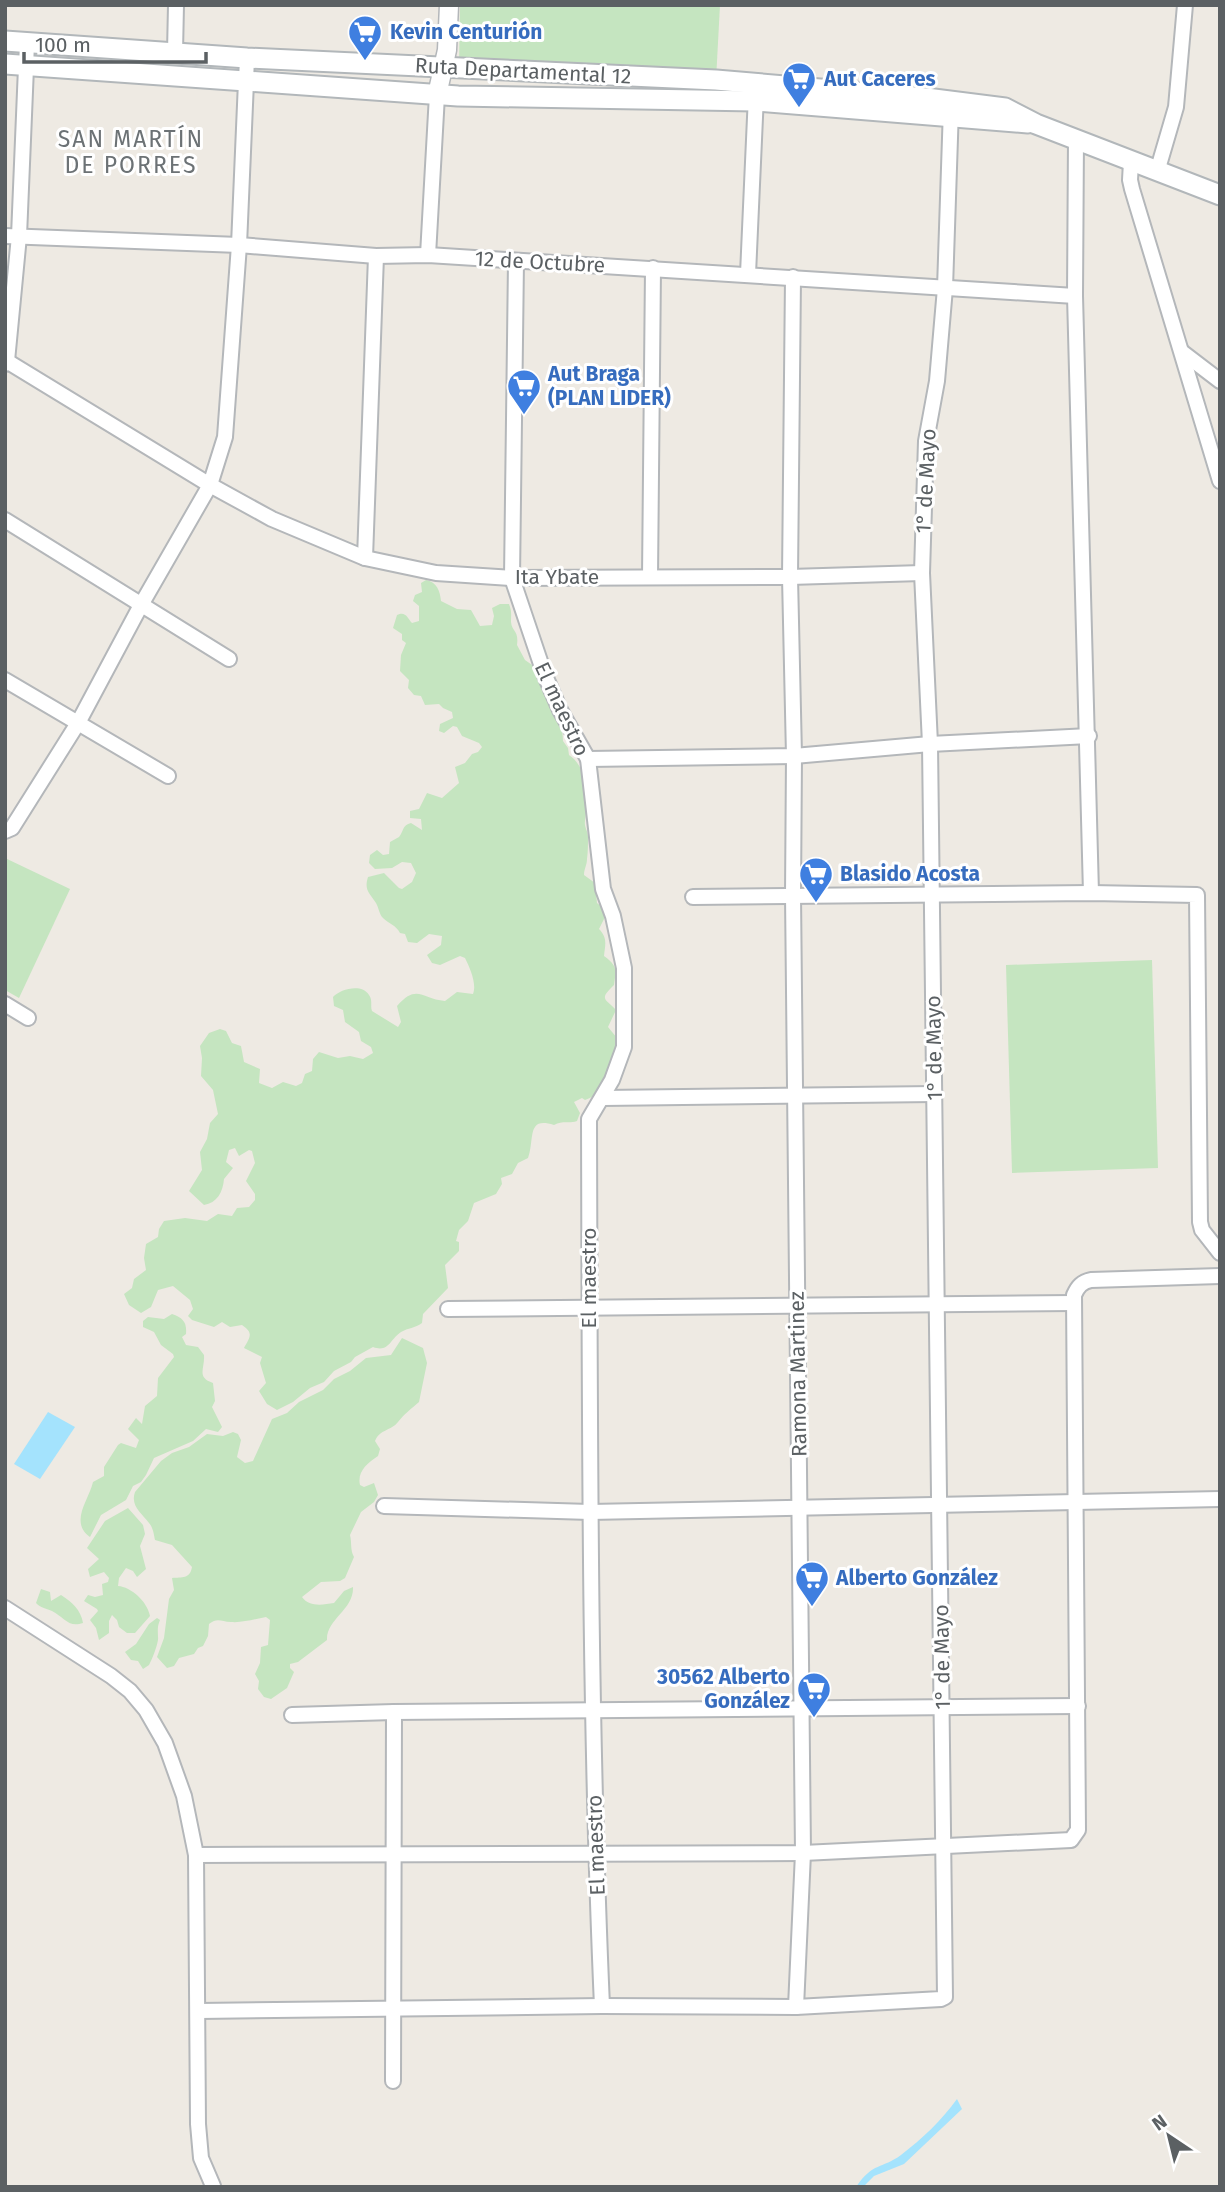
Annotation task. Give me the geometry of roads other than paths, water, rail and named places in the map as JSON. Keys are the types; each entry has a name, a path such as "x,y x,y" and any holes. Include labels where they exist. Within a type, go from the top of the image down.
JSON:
{"main road":[{"name":"Ruta Departamental 12","path":"5,41 247,58 445,59 951,110 1005,108 1036,124 1220,195"},
{"name":"Ruta Departamental 12","path":"5,64 437,94 756,92"}],"street":[{"path":"175,52 176,5"},
{"path":"428,255 437,94 445,59 449,5"},
{"path":"445,59 455,39 460,5"},
{"path":"1157,172 1176,107 1185,5"},
{"path":"6,362 12,236 27,43"},
{"path":"5,831 12,828 78,723 141,605 211,485 225,437 239,245 247,58"},
{"path":"748,274 756,92"},
{"name":"1° de Mayo","path":"796,2007 945,1997 930,744 922,573 926,441 937,381 944,288 951,110"},
{"path":"1076,138 1075,296 1091,893"},
{"path":"1131,162 1132,189 1220,481"},
{"name":"12 de Octubre","path":"12,236 239,245 376,256 428,255 1075,296"},
{"path":"365,558 376,256"},
{"name":"El maestro","path":"516,261 512,578 544,673 560,710 588,759 603,889 613,916 624,968 624,1047 619,1065 603,1098 589,1119 590,1512 596,1854 602,2007"},
{"path":"650,577 653,268"},
{"name":"Ramona Martinez","path":"793,277 790,578 794,756 793,895 803,1853 796,2007"},
{"path":"1182,352 1220,381"},
{"name":"Ita Ybate","path":"6,362 272,519 365,558 436,573 512,578 790,578 922,573"},
{"path":"5,520 229,659"},
{"path":"5,680 168,776"},
{"path":"588,759 794,756 930,744 1088,736"},
{"path":"693,897 1091,893 1197,895 1200,1222 1202,1230 1220,1253"},
{"path":"5,1004 28,1018"},
{"path":"603,1098 934,1094"},
{"path":"196,1855 803,1853 1072,1840 1077,1830 1074,1303 1077,1287 1091,1280 1220,1276"},
{"path":"448,1309 1074,1303"},
{"path":"384,1506 590,1512 1220,1499"},
{"path":"5,1608 130,1691 146,1710 165,1743 184,1796 196,1855 198,2124 201,2158 213,2186"},
{"path":"292,1715 1078,1706"},
{"path":"393,2081 394,1712"},
{"path":"199,2011 796,2007"}],"water":[{"path":"48,1412 75,1427 40,1479 14,1464"},
{"path":"957,2099 962,2109 904,2164 874,2176 863,2187 856,2187 868,2173 901,2155 917,2142"}],"place":[{"name":"Kevin Centurión","path":"365,62"},
{"name":"Aut Caceres","path":"799,109"},
{"name":"Aut Braga (PLAN LIDER)","path":"524,416"},
{"name":"Blasido Acosta","path":"816,904"},
{"name":"Alberto González","path":"812,1608"},
{"name":"30562 Alberto González","path":"814,1719"}],"district":[{"name":"SAN MARTÍN DE PORRES","path":"131,152"}]}
